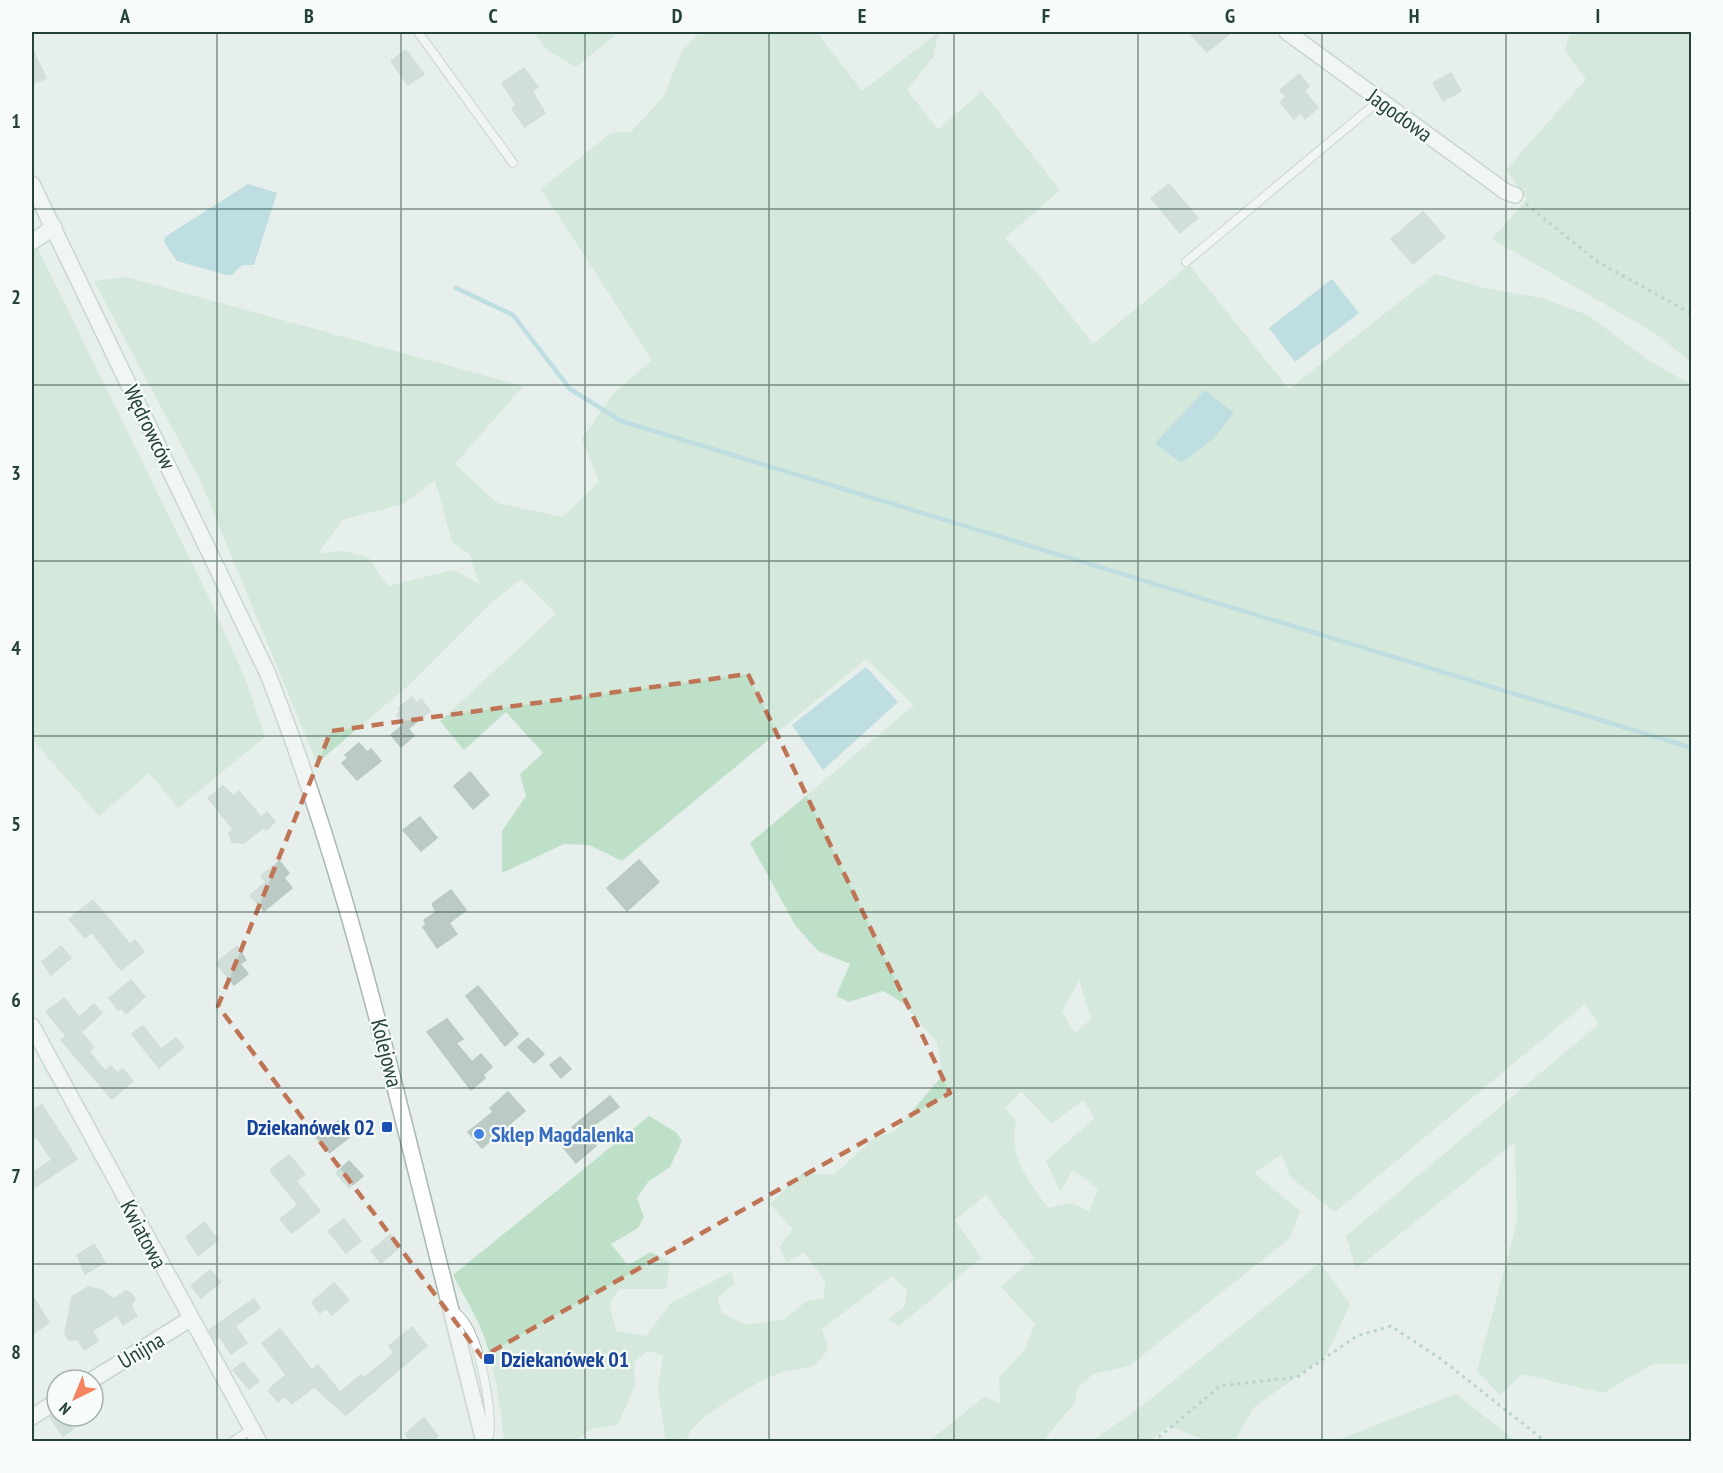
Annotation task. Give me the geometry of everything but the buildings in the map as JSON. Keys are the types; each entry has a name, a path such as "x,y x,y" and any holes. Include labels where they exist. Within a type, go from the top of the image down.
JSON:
{"street":[{"name":"Jagodowa","path":"1287,32 1506,192 1515,195"},
{"name":"Wędrowców","path":"32,184 267,672"},
{"path":"32,242 54,227"},
{"name":"Kolejowa","path":"267,672 306,776 356,936 485,1442"},
{"name":"Kwiatowa","path":"32,1026 255,1435"},
{"name":"Unijna","path":"105,1372 190,1319"},
{"path":"32,1417 45,1409"}],"lane":[{"path":"418,32 513,163"},
{"path":"1186,261 1380,100"},
{"path":"232,1442 255,1435"}],"path":[{"path":"1515,195 1598,262 1692,314"},
{"path":"1153,1442 1220,1386 1297,1377 1357,1336 1391,1326 1441,1359 1546,1442"}],"highlighted area":[{"path":"748,674 950,1093 482,1357 218,1006 331,731"}],"green space":[{"path":"534,32 619,32 576,67 547,50"},
{"path":"701,32 817,32 862,91 939,32 933,57 907,90 938,130 982,91 1060,190 1005,238 1038,274 1093,344 1189,265 1289,389 1435,274 1485,288 1541,298 1588,315 1646,359 1692,385 1691,1364 1653,1364 1603,1393 1522,1374 1500,1395 1477,1371 1517,1222 1515,1142 1356,1269 1346,1236 1599,1024 1585,1004 1335,1212 1290,1177 1282,1154 1254,1173 1300,1211 1290,1238 1129,1366 1093,1374 1077,1389 1075,1402 1043,1441 929,1441 984,1397 1000,1403 999,1378 1025,1349 1035,1324 1001,1287 1034,1258 986,1195 955,1220 981,1258 899,1326 888,1320 905,1306 907,1290 892,1276 822,1329 828,1349 818,1362 810,1367 777,1374 736,1396 699,1422 691,1430 686,1441 666,1441 658,1389 663,1355 647,1351 634,1362 635,1385 618,1425 590,1429 576,1441 504,1441 492,1363 478,1321 453,1275 649,1116 676,1132 682,1141 670,1167 648,1182 637,1198 644,1217 638,1228 611,1244 628,1265 651,1252 670,1262 666,1289 620,1289 609,1303 616,1331 646,1336 671,1303 731,1272 735,1283 717,1298 722,1313 746,1325 784,1319 807,1301 824,1298 825,1281 804,1252 787,1263 779,1247 793,1229 770,1204 803,1173 834,1175 875,1137 894,1132 943,1075 937,1042 903,1003 883,991 849,1002 836,996 850,964 818,951 795,925 750,843 914,705 866,659 622,861 589,845 564,844 502,873 502,831 526,796 520,774 543,753 506,712 464,750 440,721 556,614 521,579 490,604 410,684 317,763 201,482 94,281 126,277 523,386 455,464 497,503 563,517 599,482 582,439 613,394 652,360 541,189 611,133 631,132 664,96 682,50","holes":["435,480 452,542 470,555 479,584 454,570 388,586 369,558 344,551 318,554 342,520 403,504","1079,980 1091,1019 1075,1033 1062,1012","1021,1091 1052,1124 1083,1100 1095,1118 1046,1161 1060,1191 1073,1170 1098,1189 1089,1211 1071,1203 1048,1208 1021,1168 1015,1146 1016,1121 1005,1108"]},
{"path":"1570,32 1691,32 1691,362 1655,333 1492,239 1527,199 1506,170 1586,79 1565,51"},
{"path":"37,247 209,598 248,686 265,737 178,808 149,773 99,816 32,739 32,251"},
{"path":"1320,1263 1350,1304 1326,1356 1254,1407 1235,1441 1208,1441 1169,1426 1149,1441 1091,1441 1137,1410"},
{"path":"1456,1394 1516,1441 1335,1441"}],"water":[{"path":"248,184 277,193 254,265 242,265 232,275 227,275 177,261 164,242 165,237"},
{"path":"1332,279 1359,313 1295,362 1269,328"},
{"path":"1205,390 1234,413 1214,438 1181,463 1155,443"},
{"path":"866,667 898,702 823,770 792,725"}],"waterway":[{"path":"456,288 513,315 570,389 621,421 1692,748"}],"place":[{"name":"Dziekanówek 02","path":"387,1127"},
{"name":"Sklep Magdalenka","path":"479,1134"},
{"name":"Dziekanówek 01","path":"489,1359"}]}
